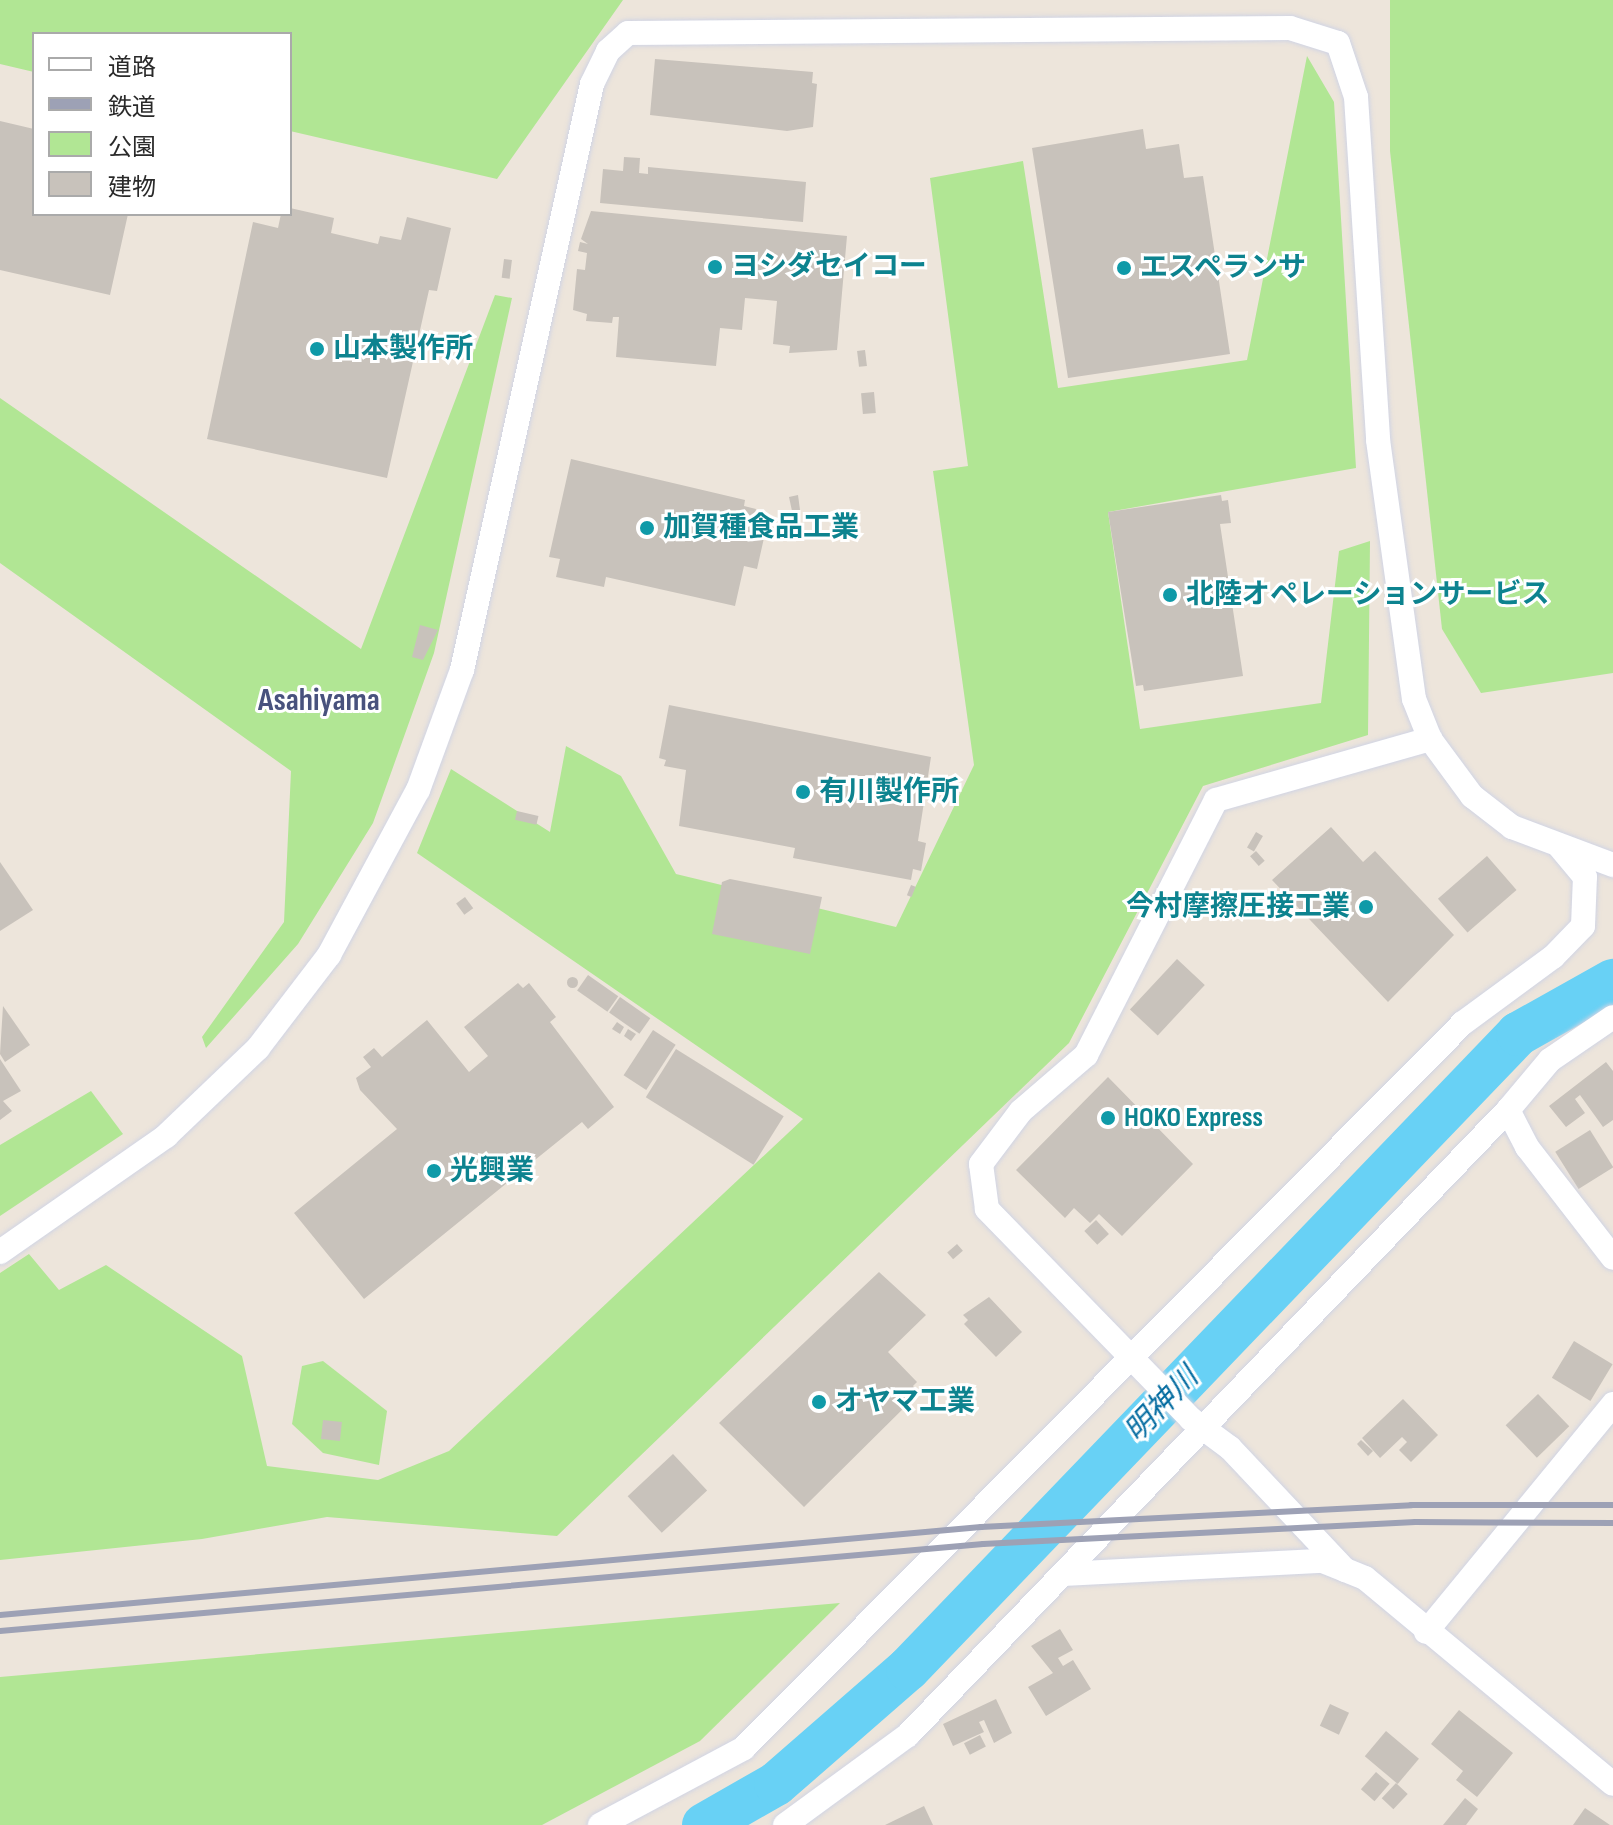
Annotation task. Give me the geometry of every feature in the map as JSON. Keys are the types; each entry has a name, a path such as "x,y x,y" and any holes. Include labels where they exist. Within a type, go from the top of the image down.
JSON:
{"street":[{"path":"0,1252 166,1136 258,1048 329,955 418,790 462,670 592,84 608,51 628,33 1290,28 1338,43 1356,97 1378,440 1407,671 1430,739 1472,796 1512,827 1613,865"},
{"path":"1345,1570 1230,1448 1197,1423 1141,1369 987,1209 981,1164 1021,1111 1086,1055 1216,800 1430,739"},
{"path":"600,1825 744,1748 1141,1369 1463,1023 1553,957 1583,926 1585,877 1558,845"},
{"path":"785,1825 908,1735 1063,1574 1197,1423 1508,1110 1550,1060 1613,1017"},
{"path":"1508,1110 1527,1147 1613,1258"},
{"path":"1426,1632 1613,1404"},
{"path":"1063,1574 1323,1561 1365,1578 1426,1632 1613,1784"}],"green space":[{"path":"0,0 623,0 497,179 292,131 292,32 32,32 32,72 0,64"},
{"path":"1390,0 1613,0 1613,673 1481,693 1442,629 1390,151"},
{"path":"1307,56 1334,102 1356,468 1108,512 1140,729 1321,703 1339,551 1370,541 1368,735 1203,786 1069,1043 557,1536 327,1517 202,1539 0,1560 0,1273 29,1254 59,1290 106,1265 242,1356 267,1466 378,1480 449,1451 803,1119 417,853 451,769 550,832 566,746 621,776 676,874 896,927 974,765 933,471 968,466 930,178 1023,161 1058,388 1247,360"},
{"path":"495,295 512,298 434,653 373,823 298,944 206,1048 202,1037 284,922 291,771 0,563 0,398 361,649"},
{"path":"91,1091 123,1134 0,1216 0,1145"},
{"path":"323,1361 387,1411 379,1465 323,1453 292,1424 302,1366"},
{"path":"840,1603 700,1741 542,1825 0,1825 0,1677"}],"building":[{"path":"655,59 813,72 812,83 817,84 813,127 787,131 650,115"},
{"path":"0,121 32,129 32,216 128,216 110,295 0,270"},
{"name":"エスペランサ","path":"1143,129 1146,149 1179,144 1184,178 1203,176 1230,354 1068,378 1032,148"},
{"path":"624,157 640,158 639,173 648,174 648,167 806,182 803,222 600,203 603,169 623,171"},
{"name":"山本製作所","path":"292,208 334,218 331,233 378,244 380,236 401,240 407,217 451,228 437,291 429,290 387,478 207,439 253,222 278,228 281,216 292,216"},
{"name":"ヨシダセイコー","path":"591,211 847,236 837,350 789,353 790,346 773,344 777,301 745,298 742,330 720,328 716,366 616,357 619,317 613,317 612,323 586,321 587,314 573,310 577,269 585,270 587,253 578,251 580,242 588,244 581,239"},
{"path":"504,259 512,260 510,279 502,278"},
{"path":"865,350 867,366 859,367 857,351"},
{"path":"874,392 876,413 863,414 861,393"},
{"name":"加賀種食品工業","path":"571,459 745,500 744,506 756,509 751,535 764,538 757,569 744,566 735,606 606,577 604,587 556,577 560,559 549,557"},
{"path":"798,495 800,510 792,511 789,497"},
{"name":"北陸オペレーションサービス","path":"1221,495 1222,501 1228,500 1231,523 1220,524 1243,676 1144,691 1143,685 1136,686 1108,512"},
{"path":"420,625 438,630 423,660 412,657"},
{"name":"有川製作所","path":"669,705 931,757 918,841 926,843 921,871 913,869 911,880 793,858 795,848 679,826 686,770 664,766 666,760 659,758"},
{"path":"517,811 538,816 536,825 515,820"},
{"name":"今村摩擦圧接工業","path":"1331,827 1363,862 1375,851 1454,935 1388,1002 1272,880"},
{"path":"1256,832 1263,836 1254,852 1247,848"},
{"path":"1256,851 1265,861 1259,866 1250,856"},
{"path":"1487,856 1517,890 1467,933 1438,899"},
{"path":"0,862 33,910 0,931"},
{"path":"730,879 822,897 810,954 712,934 722,882"},
{"path":"911,885 916,887 912,897 907,895"},
{"path":"465,897 473,908 464,915 456,903"},
{"path":"1177,959 1205,985 1158,1035 1130,1009"},
{"path":"588,975 618,996 607,1012 577,991"},
{"path":"572,976 578,982 572,988 566,982"},
{"name":"光興業","path":"518,983 523,988 529,983 556,1017 550,1022 614,1107 588,1129 582,1122 525,1168 528,1172 518,1174 364,1299 294,1213 397,1129 360,1090 356,1078 371,1067 363,1057 374,1048 382,1057 427,1020 469,1072 488,1056 464,1027"},
{"path":"620,997 650,1018 639,1034 609,1013"},
{"path":"3,1006 30,1045 5,1062 0,1054"},
{"path":"617,1022 624,1027 620,1034 612,1029"},
{"path":"628,1029 636,1034 631,1041 624,1036"},
{"path":"653,1030 676,1045 646,1090 624,1075"},
{"path":"676,1049 784,1116 753,1165 646,1097"},
{"path":"0,1059 21,1091 3,1101 12,1111 0,1120"},
{"path":"1606,1062 1613,1071 1613,1120 1603,1127 1580,1095 1575,1099 1585,1113 1566,1127 1549,1106"},
{"name":"HOKO Express","path":"1108,1077 1193,1164 1122,1236 1099,1214 1090,1223 1074,1208 1065,1218 1016,1170"},
{"path":"1590,1130 1613,1168 1579,1189 1555,1152"},
{"path":"1096,1220 1109,1234 1097,1245 1084,1231"},
{"path":"957,1244 963,1251 953,1259 947,1253"},
{"name":"オヤマ工業","path":"879,1272 926,1315 888,1352 917,1382 913,1386 919,1393 804,1507 719,1423"},
{"path":"989,1297 1022,1332 996,1357 964,1324 968,1320 963,1315"},
{"path":"1574,1341 1613,1364 1590,1401 1552,1378"},
{"path":"1538,1394 1569,1426 1537,1458 1506,1425"},
{"path":"1403,1399 1438,1435 1411,1462 1399,1450 1407,1442 1402,1437 1380,1458 1362,1438"},
{"path":"323,1420 342,1422 340,1441 321,1439"},
{"path":"1361,1440 1373,1451 1368,1456 1357,1444"},
{"path":"673,1454 707,1491 662,1533 628,1496"},
{"path":"1060,1629 1073,1650 1058,1658 1063,1666 1073,1660 1091,1689 1046,1716 1028,1687 1053,1673 1031,1646"},
{"path":"996,1699 1012,1733 994,1743 984,1720 979,1722 984,1732 953,1746 943,1724"},
{"path":"1330,1704 1349,1713 1339,1735 1320,1726"},
{"path":"1459,1710 1513,1753 1477,1797 1456,1780 1463,1771 1431,1744"},
{"path":"1386,1731 1419,1759 1398,1784 1365,1756"},
{"path":"980,1735 986,1747 970,1755 964,1743"},
{"path":"1376,1772 1390,1784 1374,1801 1361,1789"},
{"path":"1396,1783 1408,1794 1393,1809 1382,1798"},
{"path":"1465,1798 1478,1809 1466,1825 1443,1825"},
{"path":"924,1806 933,1825 885,1825"},
{"path":"1585,1808 1610,1825 1573,1825"}],"waterway":[{"name":"明神川","path":"704,1825 776,1784 908,1669 1518,1034 1613,981"}],"railway":[{"path":"0,1615 981,1527 1411,1505 1613,1505"},
{"path":"0,1631 983,1544 1415,1522 1613,1523"}],"place":[{"name":"ヨシダセイコー","path":"715,267"},
{"name":"エスペランサ","path":"1124,268"},
{"name":"山本製作所","path":"317,349"},
{"name":"加賀種食品工業","path":"647,528"},
{"name":"北陸オペレーションサービス","path":"1170,595"},
{"name":"有川製作所","path":"803,792"},
{"name":"今村摩擦圧接工業","path":"1366,907"},
{"name":"HOKO Express","path":"1108,1118"},
{"name":"光興業","path":"434,1171"},
{"name":"オヤマ工業","path":"819,1402"}],"district":[{"name":"Asahiyama","path":"319,701"}]}
